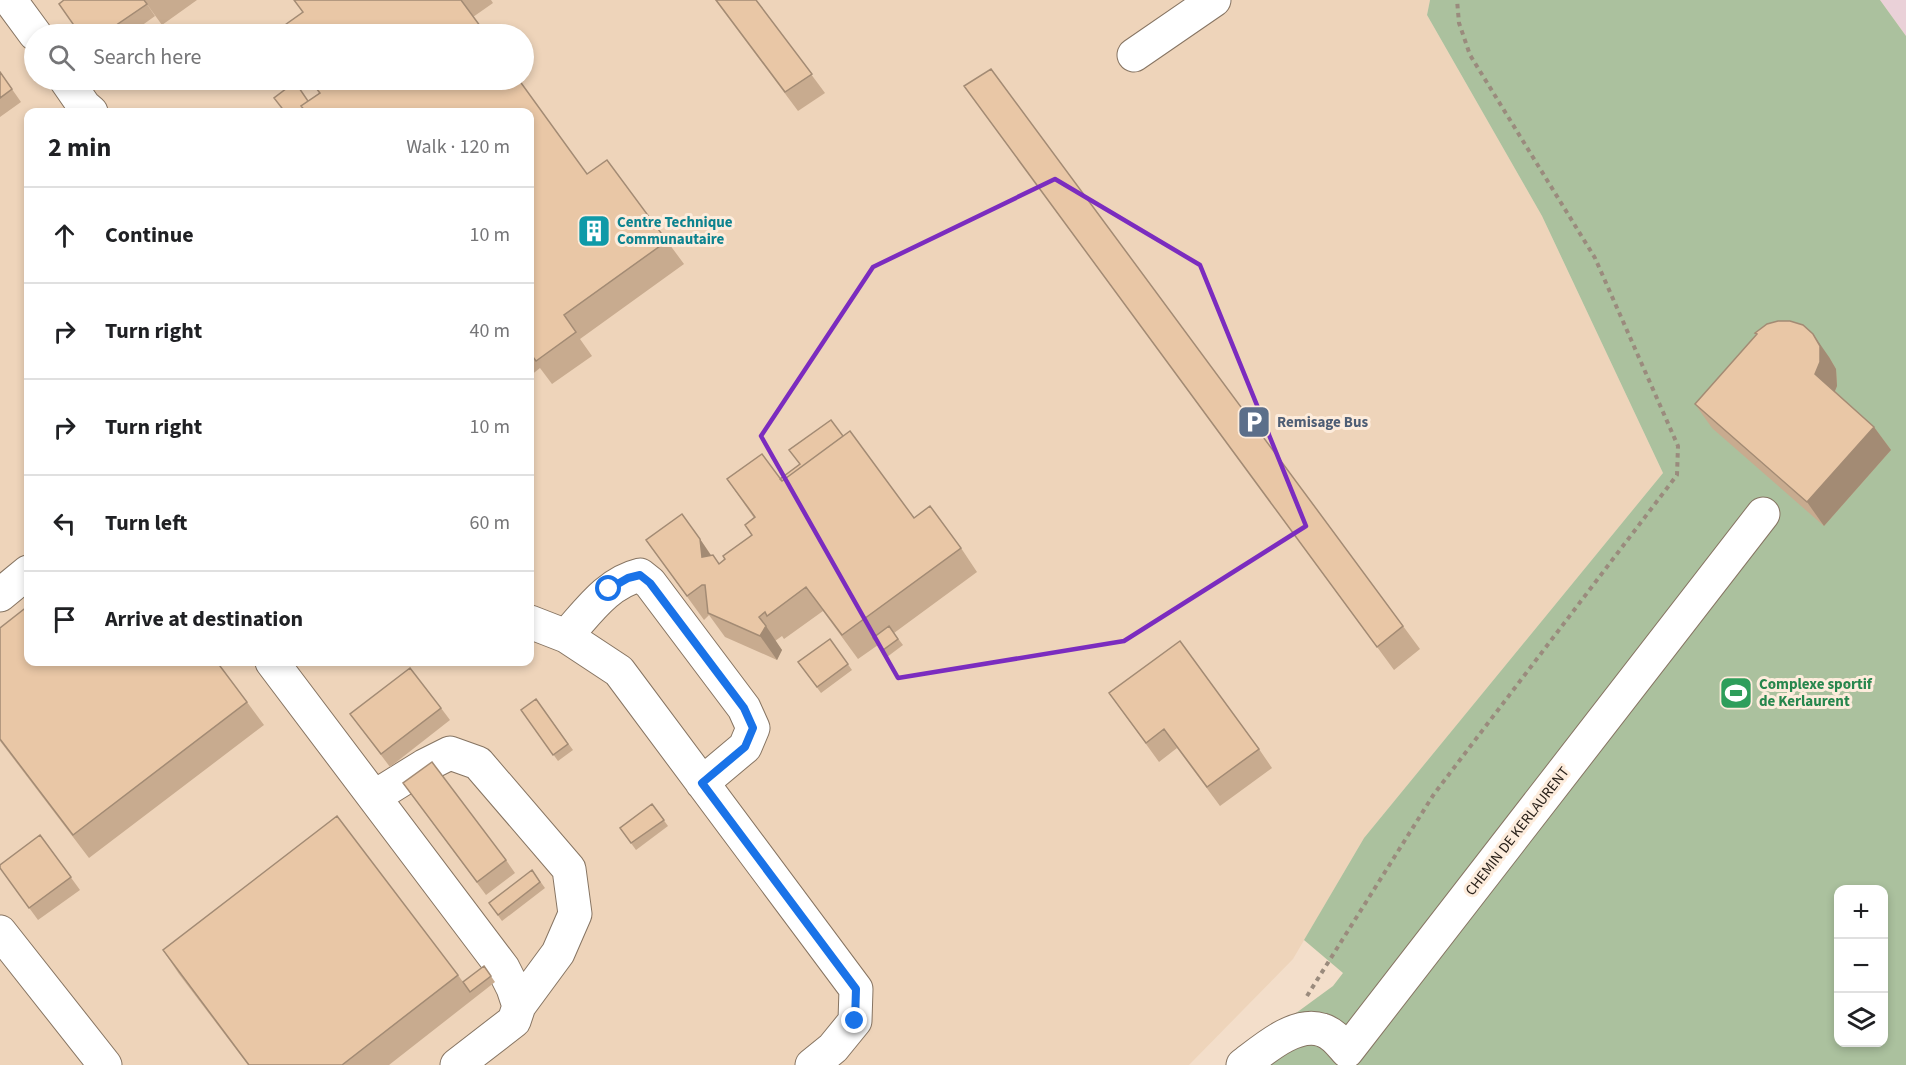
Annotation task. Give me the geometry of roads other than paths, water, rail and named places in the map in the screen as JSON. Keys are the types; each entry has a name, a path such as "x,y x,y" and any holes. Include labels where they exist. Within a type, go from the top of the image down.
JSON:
{"lane":[{"path":"10,0 28,24"},
{"path":"1134,55 1214,0"},
{"path":"73,90 86,108"},
{"name":"CHEMIN DE KERLAURENT","path":"1243,1065 1296,1030 1321,1029 1336,1038 1347,1051 1763,513"},
{"path":"0,595 24,575"},
{"path":"566,636 609,589 628,578 640,575 650,583 744,708 753,728 745,747 702,783"},
{"path":"534,624 566,636 619,671 856,989 855,1021 833,1048 812,1065"},
{"path":"275,666 503,968 519,1006"},
{"path":"374,798 424,766 450,753 478,763 569,869 575,914 558,953 519,1006 514,1021 458,1065"},
{"path":"0,932 105,1065"}],"place":[{"name":"Centre Technique Communautaire","path":"594,231"},
{"name":"Remisage Bus","path":"1254,422"},
{"name":"Complexe sportif de Kerlaurent","path":"1736,693"}]}
